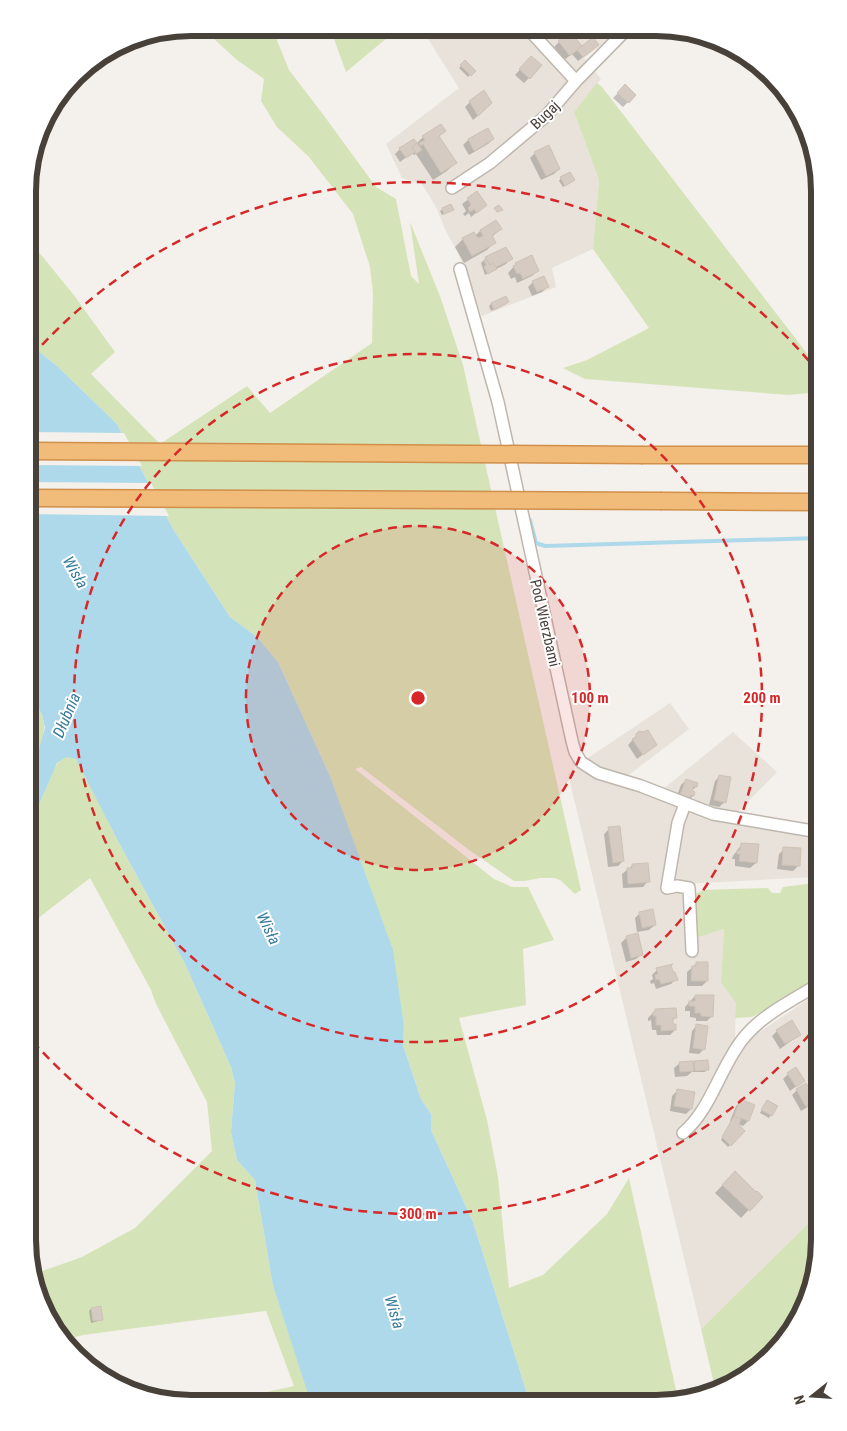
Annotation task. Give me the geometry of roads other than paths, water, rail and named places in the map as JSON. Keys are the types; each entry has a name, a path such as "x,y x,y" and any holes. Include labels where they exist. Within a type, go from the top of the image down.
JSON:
{"highway":[{"path":"36,452 811,455"},
{"path":"36,498 811,502"}],"street":[{"path":"535,36 576,81"},
{"name":"Bugaj","path":"452,188 468,179 546,116 576,81 620,36"},
{"name":"Pod Wierzbami","path":"460,269 498,402 532,564 575,752 585,766 598,773 641,786 713,814 810,831"},
{"path":"685,804 678,823 667,888 677,886 689,888 692,951"},
{"path":"683,1133 701,1114 720,1075 742,1040 764,1019 810,990"}],"water":[{"path":"36,349 57,366 117,424 173,529 230,617 257,637 278,662 330,776 393,950 404,1026 403,1045 421,1099 431,1114 431,1130 473,1222 527,1395 308,1395 273,1286 255,1180 237,1160 231,1132 235,1083 231,1067 185,964 76,759 66,757 57,763 36,812 36,757 45,728 42,715 36,703"}],"waterway":[{"path":"530,520 536,543 545,546 811,538"}],"water label":[{"name":"Wisła","path":"76,572"},
{"name":"Dłubnia","path":"66,715"},
{"name":"Wisła","path":"269,928"},
{"name":"Wisła","path":"395,1312"}]}
